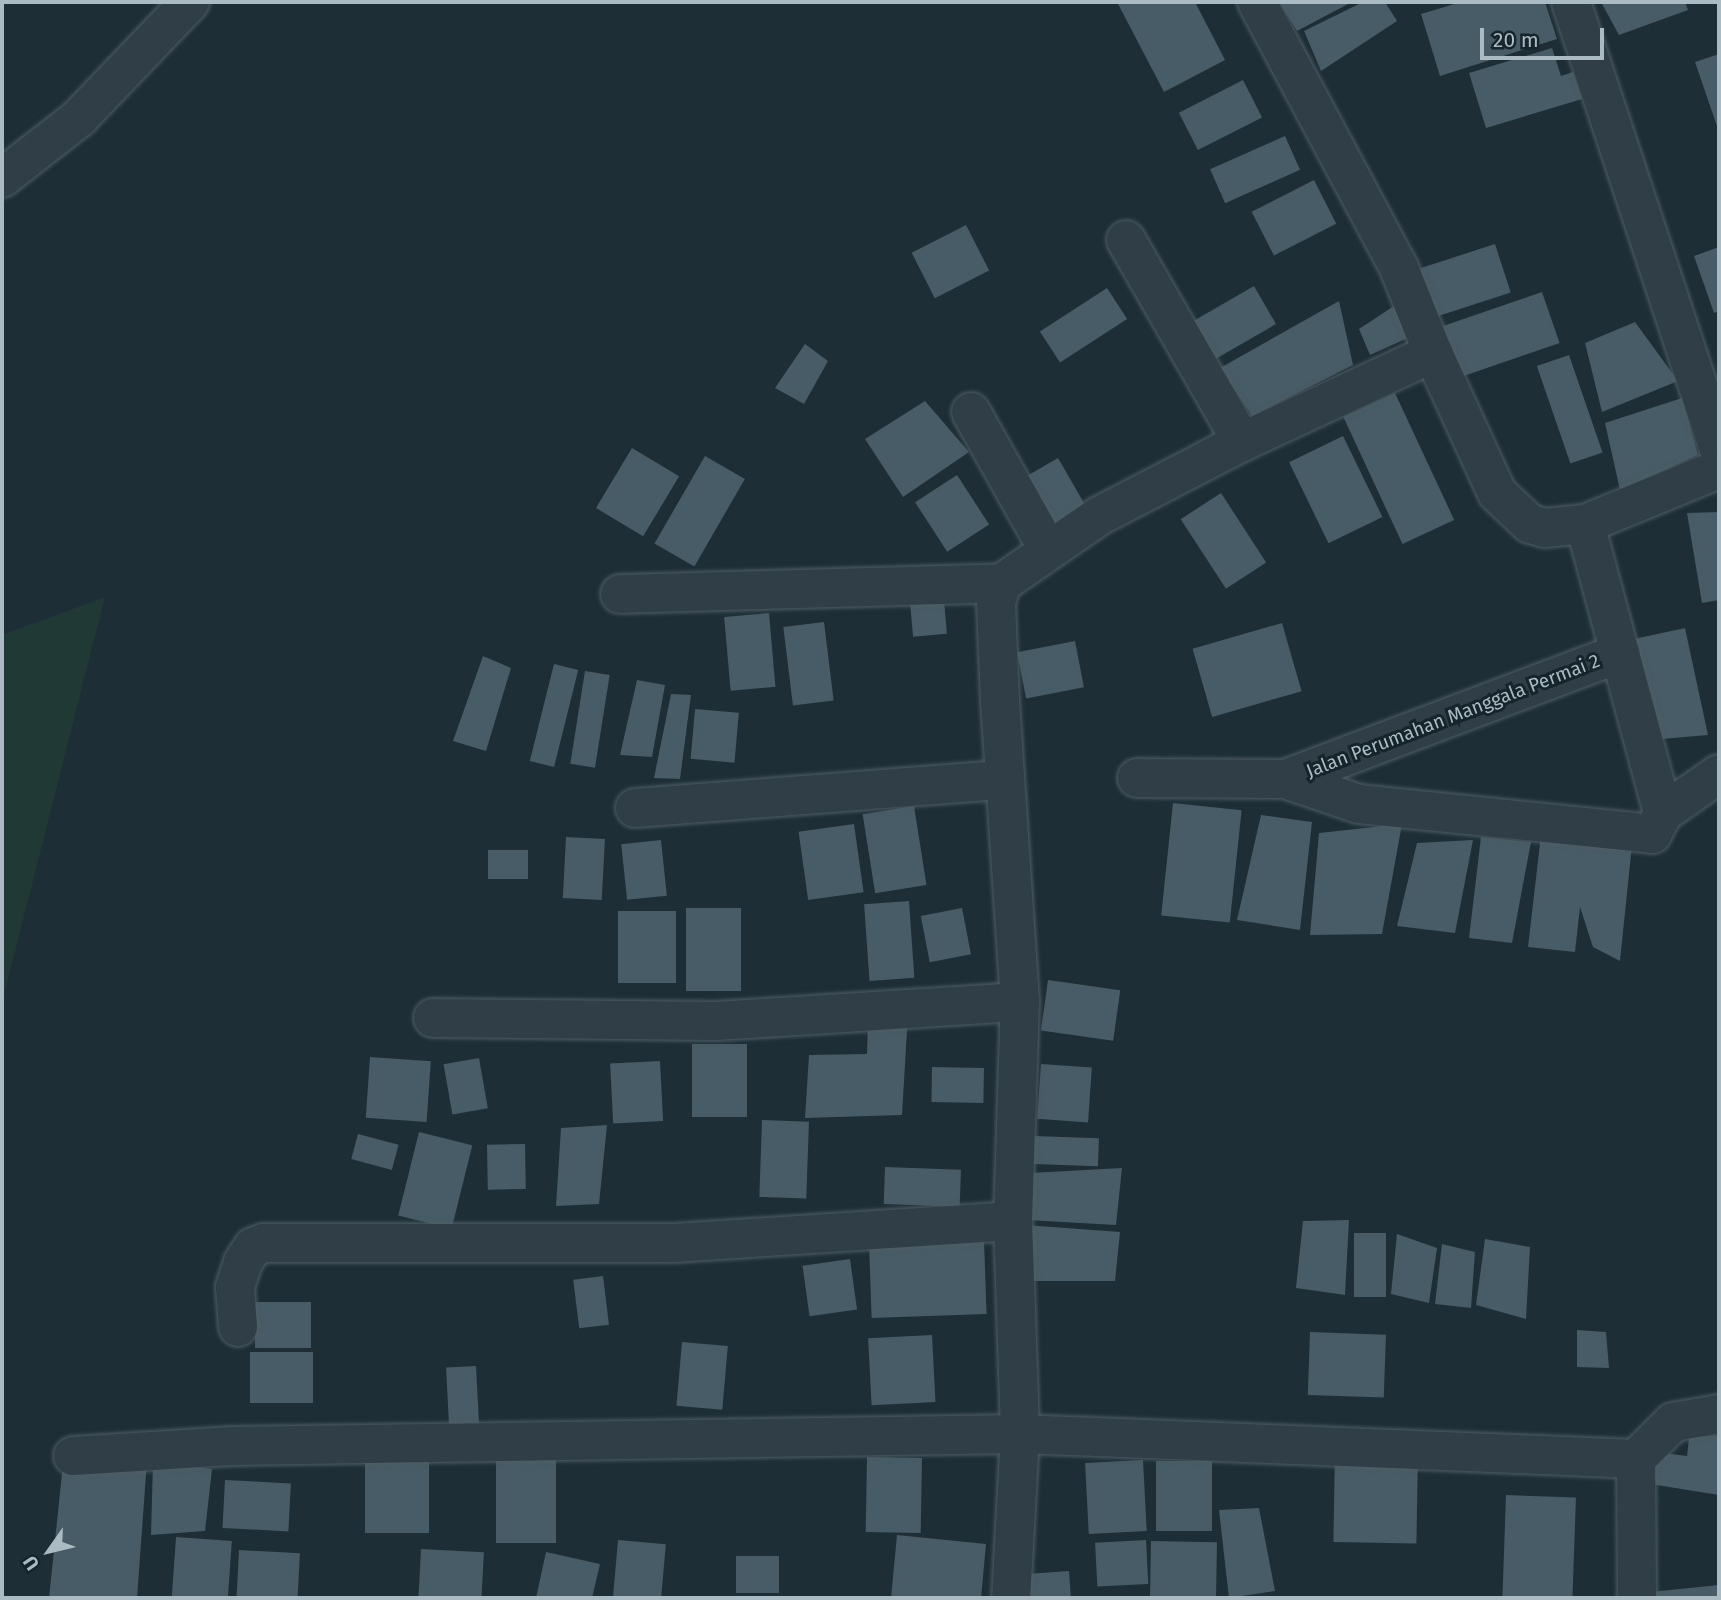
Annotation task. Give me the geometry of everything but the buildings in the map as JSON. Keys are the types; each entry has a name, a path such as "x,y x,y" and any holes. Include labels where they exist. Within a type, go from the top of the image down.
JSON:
{"street":[{"path":"2,178 79,118 190,2"},
{"path":"1257,2 1399,268 1433,352 1505,505 1530,524 1545,528 1585,524 1719,469"},
{"path":"1571,2 1719,449"},
{"path":"1126,240 1242,442"},
{"path":"620,594 1002,583 1099,516 1242,442 1433,352"},
{"path":"971,412 1048,549"},
{"name":"Jalan Perumahan Manggala Permai 2","path":"1137,778 1285,779 1359,804 1645,834 1659,826 1663,813 1585,524"},
{"path":"1002,583 996,602 1003,780 1020,1002 1013,1222 1020,1434 1011,1598"},
{"name":"Jalan Perumahan Manggala Permai 2","path":"1285,779 1620,653"},
{"name":"Jalan Perumahan Manggala Permai 2","path":"1663,813 1719,774"},
{"path":"635,808 1003,780"},
{"path":"433,1018 716,1021 1020,1002"},
{"path":"238,1327 235,1287 243,1262 254,1247 264,1242 674,1243 1013,1222"},
{"path":"1637,1598 1636,1459 1673,1422 1719,1414"},
{"path":"73,1456 232,1446 1020,1434 1636,1459"}],"green space":[{"path":"105,597 2,1003 2,635"}]}
